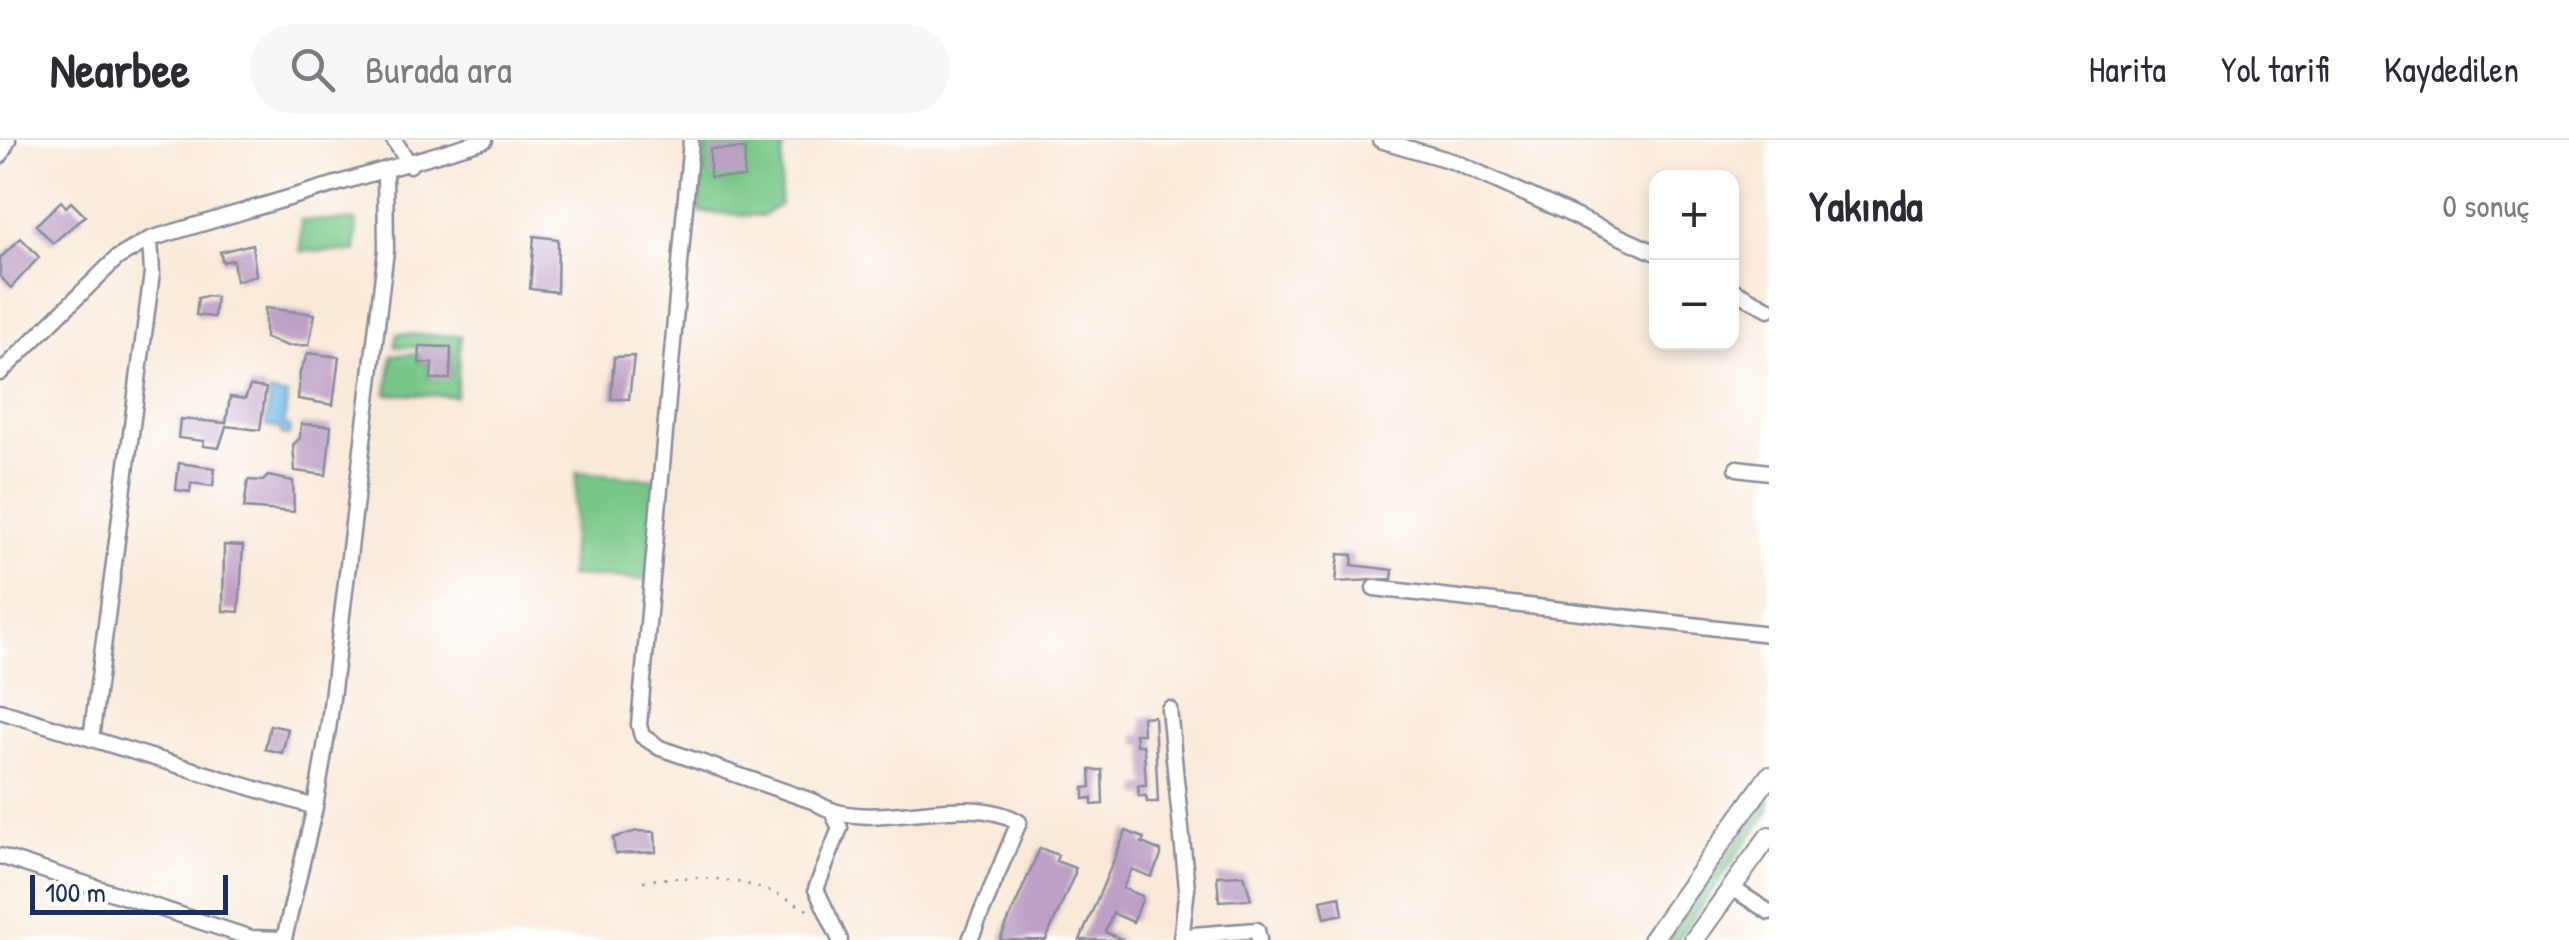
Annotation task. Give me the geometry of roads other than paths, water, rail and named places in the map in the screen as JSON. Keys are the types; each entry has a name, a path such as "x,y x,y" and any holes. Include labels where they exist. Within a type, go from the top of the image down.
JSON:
{"main road":[{"path":"1652,940 1769,776"},
{"path":"1694,940 1769,836"}],"street":[{"path":"0,156 8,140"},
{"path":"394,140 410,165"},
{"path":"0,373 117,258 150,238 485,140"},
{"path":"692,140 639,724 642,736 660,748 815,802 833,814 840,828 816,889 823,912 840,940"},
{"path":"1380,140 1456,162 1649,249"},
{"path":"0,856 251,938 284,940 316,807 386,250 385,172"},
{"path":"91,739 152,273 150,238"},
{"path":"1739,293 1769,309"},
{"path":"1737,468 1769,472"},
{"path":"1374,588 1769,634"},
{"path":"1169,709 1187,888 1184,940"},
{"path":"0,711 316,807"},
{"path":"833,814 951,810 1002,813 1019,822 970,940"},
{"path":"1732,888 1769,912"},
{"path":"1184,940 1193,935 1257,930 1259,940"}],"water":[{"path":"270,393 287,396 284,424 291,429 288,436 282,435 279,428 266,426"}]}
